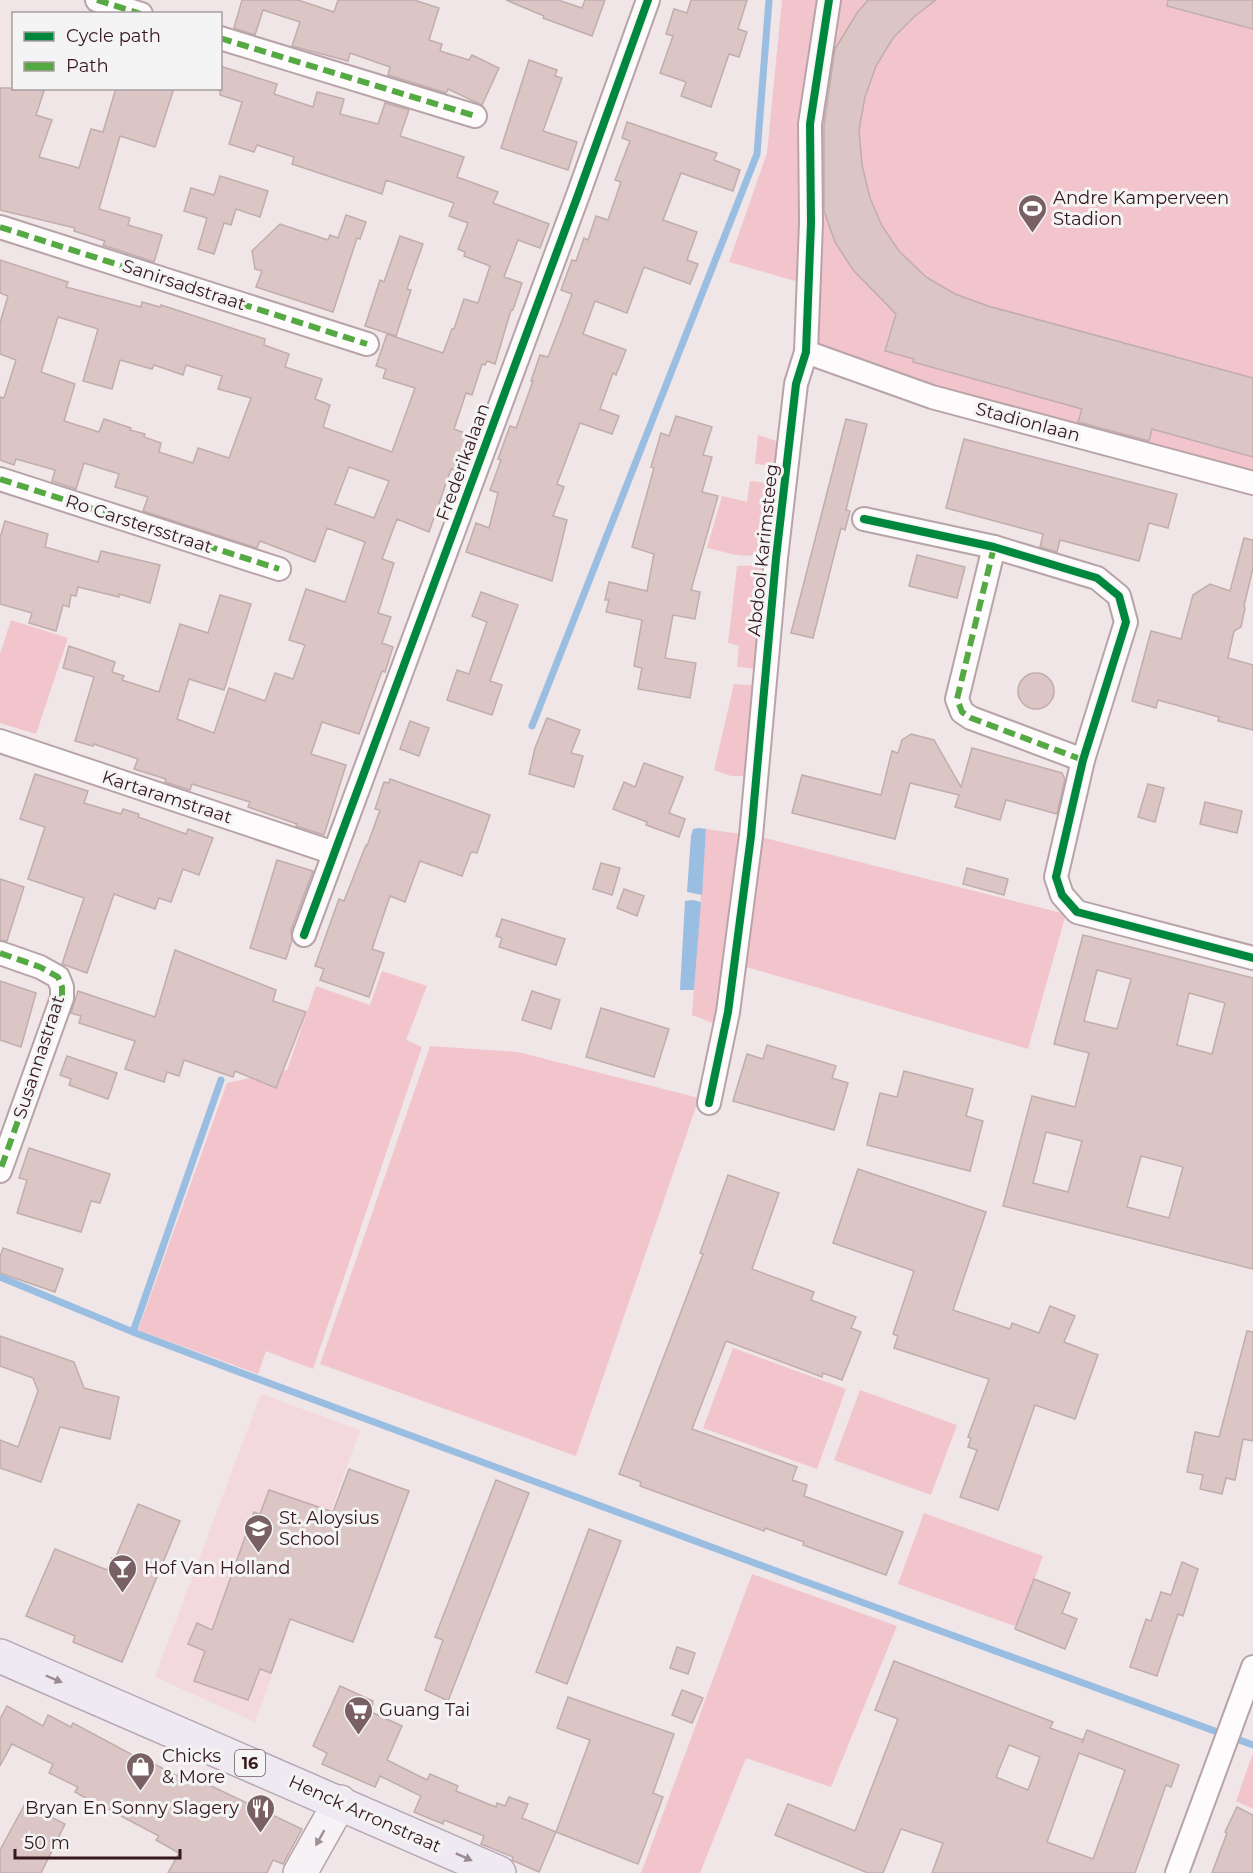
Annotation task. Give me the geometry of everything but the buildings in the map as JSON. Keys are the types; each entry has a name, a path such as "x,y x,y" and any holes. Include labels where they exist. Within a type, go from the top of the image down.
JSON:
{"main road":[{"name":"Henck Arronstraat","path":"0,1656 499,1873"},
{"path":"300,1873 340,1802"}],"street":[{"path":"97,0 135,12"},
{"name":"Frederikalaan","path":"304,934 648,0"},
{"name":"Abdool Karimsteeg","path":"709,1102 728,1012 751,836 776,558 796,384 806,352 811,224 810,124 829,0"},
{"path":"222,39 474,116"},
{"name":"Sanirsadstraat","path":"0,226 367,344"},
{"name":"Stadionlaan","path":"806,352 932,397 1253,483"},
{"name":"Ro Carstersstraat","path":"0,479 279,569"},
{"path":"864,519 994,547 1097,578 1119,596 1125,622 1083,760 1056,877 1062,895 1077,912 1253,958"},
{"path":"994,547 957,699 962,712 971,718 1083,760"},
{"name":"Kartaramstraat","path":"0,741 334,853"},
{"name":"Susannastraat","path":"0,953 40,967 58,977 62,987 62,998 0,1171"},
{"path":"1177,1873 1253,1667"}],"shaded area":[{"path":"782,0 822,0 802,283 729,262 767,153"},
{"name":"Andre Kamperveen Stadion","path":"834,0 1253,0 1253,476 946,397 810,344 812,125"},
{"path":"758,435 782,443 781,466 755,464"},
{"path":"750,481 778,484 768,548 746,556 707,548 722,496 747,502"},
{"path":"767,565 761,669 737,667 739,646 728,643 737,566"},
{"path":"11,620 68,638 36,734 0,723 0,654"},
{"path":"734,684 759,686 751,769 744,776 731,776 714,770"},
{"path":"706,829 741,834 715,1024 692,1015"},
{"path":"761,837 1066,914 1028,1049 743,966"},
{"path":"382,971 427,986 406,1040 422,1047 313,1369 266,1351 258,1374 138,1330 227,1083 287,1070 316,986 370,1005"},
{"path":"430,1046 518,1052 699,1098 576,1456 320,1364"},
{"path":"733,1348 846,1389 817,1469 703,1428"},
{"path":"860,1390 957,1425 931,1495 834,1460"},
{"name":"St. Aloysius School","path":"261,1394 360,1430 255,1722 155,1677"},
{"path":"924,1513 1043,1556 1017,1627 898,1584"},
{"path":"752,1574 897,1626 831,1787 746,1758 700,1873 641,1873"},
{"path":"1253,1753 1253,1809 1236,1801"}],"water":[{"path":"693,829 706,829 702,895 687,892 691,836"},
{"path":"685,901 701,902 694,990 680,990"}],"waterway":[{"path":"532,726 757,154 769,0"},
{"path":"133,1332 221,1080"},
{"path":"0,1277 133,1332 239,1372 1253,1745"}],"marked path":[{"path":"97,0 135,12"},
{"path":"222,39 475,116"},
{"path":"0,227 367,344"},
{"path":"0,479 279,569"},
{"path":"994,547 957,699 962,712 971,718 1083,760"},
{"path":"0,953 40,967 58,977 62,987 62,998 0,1171"}],"cycle path":[{"path":"304,935 648,0"},
{"path":"709,1103 728,1012 751,836 776,558 796,384 806,352 811,223 810,124 829,0"},
{"path":"864,519 994,547 1097,578 1119,596 1126,622 1083,760 1056,877 1062,895 1077,912 1253,958"}],"place":[{"name":"Andre Kamperveen Stadion","path":"1032,234"},
{"name":"St. Aloysius School","path":"258,1554"},
{"name":"Hof Van Holland","path":"123,1594"},
{"name":"Guang Tai","path":"358,1736"},
{"name":"Chicks & More","path":"141,1792"},
{"name":"Bryan En Sonny Slagery","path":"260,1834"}]}
